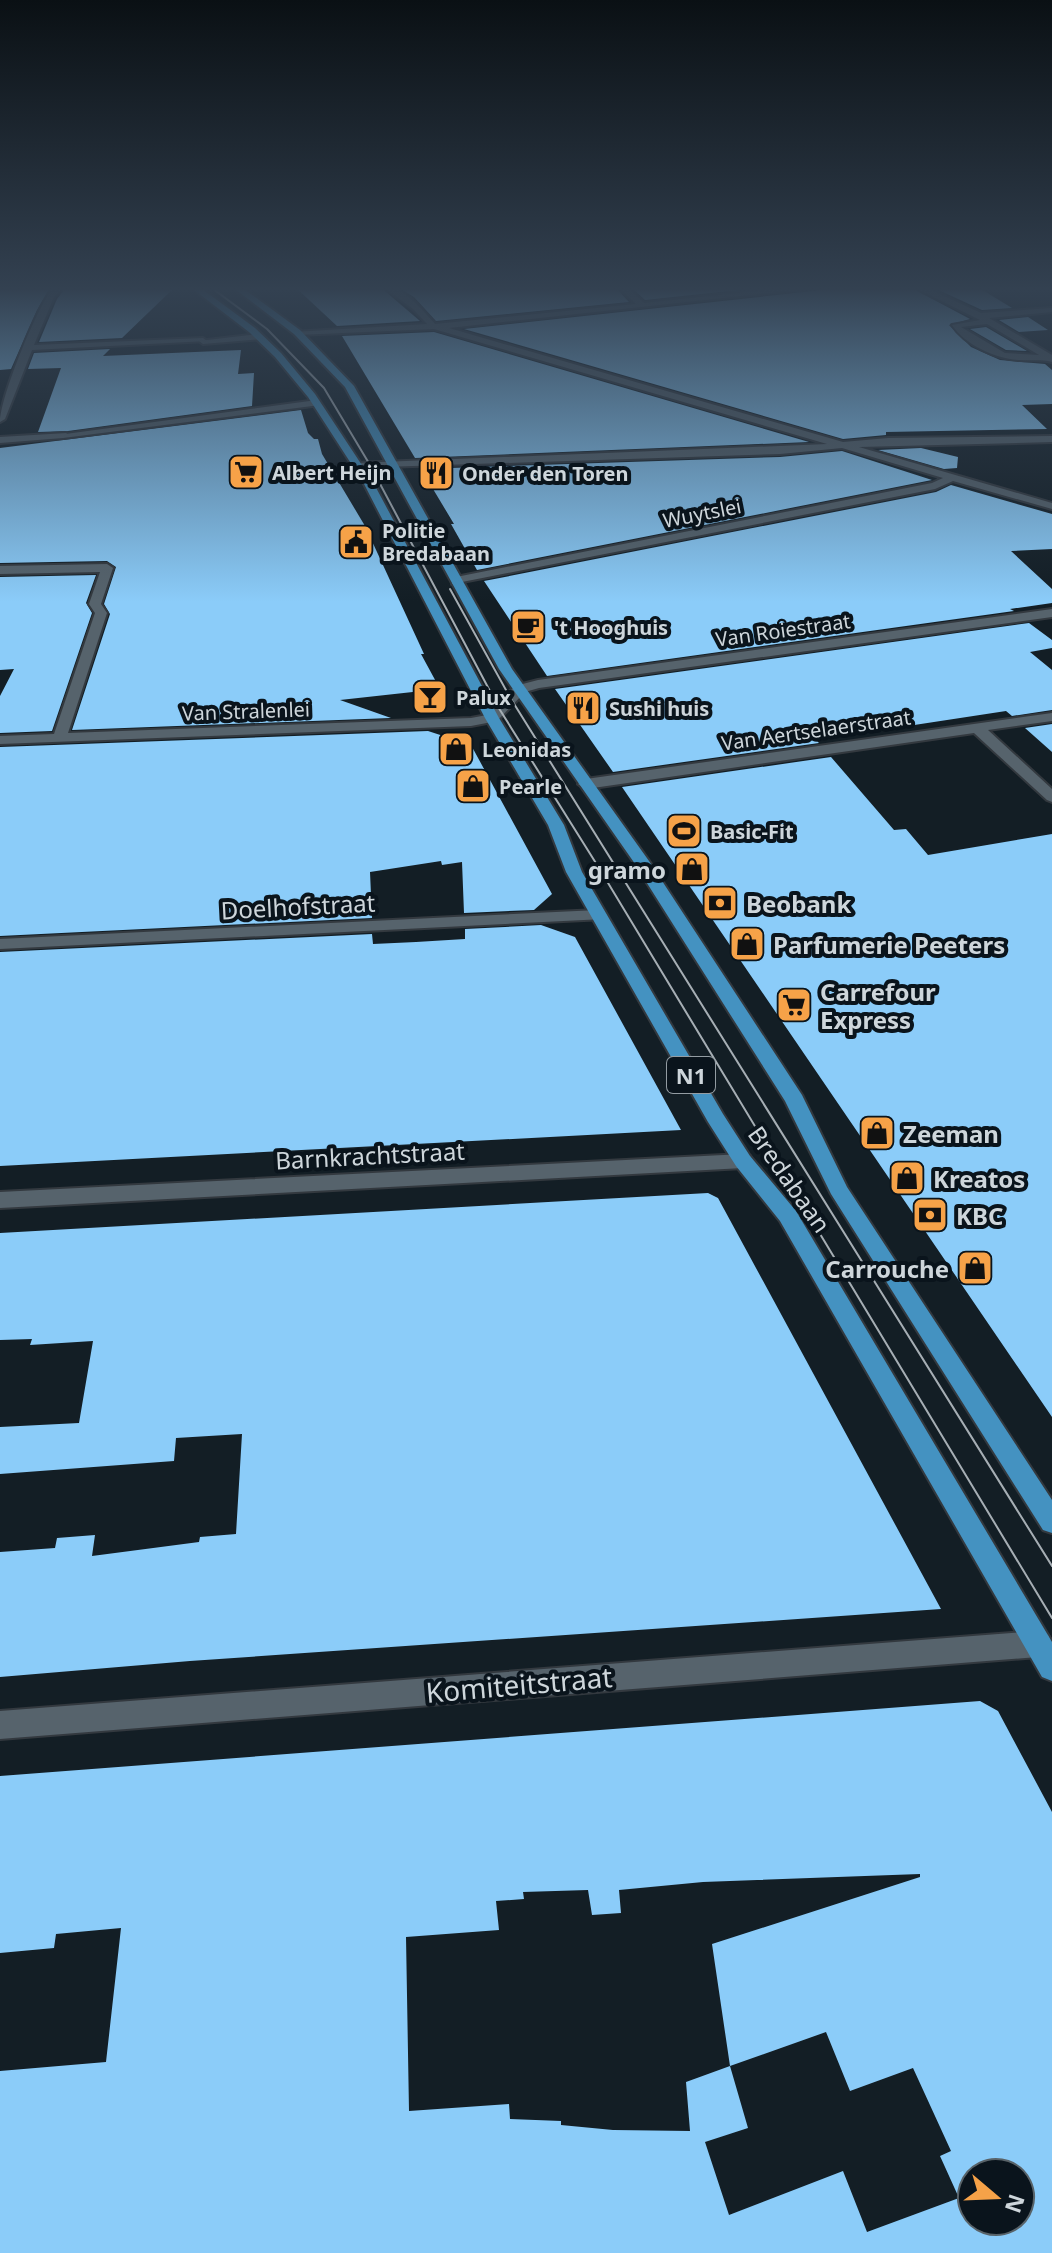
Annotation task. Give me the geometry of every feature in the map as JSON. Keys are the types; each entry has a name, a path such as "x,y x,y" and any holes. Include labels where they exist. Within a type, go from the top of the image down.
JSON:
{"main road":[{"name":"Bredabaan","path":"307,391 357,466 492,718 556,825 574,872 598,915 743,1161 788,1216 1045,1656"},
{"name":"Bredabaan","path":"350,391 520,689 641,861 795,1100 838,1189 1052,1522"}],"street":[{"path":"1,415 11,391"},
{"path":"656,391 1052,506"},
{"path":"0,440 317,403"},
{"path":"357,466 734,453 904,440 1052,439"},
{"name":"Wuytslei","path":"456,581 935,486 952,477"},
{"path":"0,570 107,568 95,604 101,613 60,737"},
{"name":"Van Roiestraat","path":"520,689 538,684 1052,613"},
{"path":"492,718 520,689"},
{"name":"Van Aertselaerstraat","path":"586,784 1052,717"},
{"name":"Van Stralenlei","path":"0,740 448,725 492,718"},
{"path":"976,727 1052,797"},
{"name":"Doelhofstraat","path":"0,944 598,915"},
{"name":"Barnkrachtstraat","path":"0,1200 743,1161"},
{"name":"Komiteitstraat","path":"0,1725 1045,1656"}],"building":[{"path":"53,391 253,391 252,406 68,431 38,432"},
{"path":"375,391 636,391 809,442 415,458"},
{"path":"678,391 1052,391 1052,404 1022,405 1047,429 886,432 886,435 843,439"},
{"path":"301,410 308,433 318,439 322,454 365,526 424,654 421,654 440,689 340,700 391,718 72,730 110,614 104,604 116,567 107,561 0,563 0,448"},
{"path":"921,448 958,457 957,468 944,469 878,450"},
{"path":"842,451 932,480 477,570 421,469 780,457"},
{"path":"951,485 1052,514 1052,549 1011,551 1052,589 1052,603 1010,609 1014,611 547,676 484,581 936,492"},
{"path":"96,575 86,603 92,613 52,731 0,733 0,696 14,669 0,670 0,577"},
{"path":"1029,623 1052,640 1052,648 1030,652 1052,670 1052,710 1012,716 1006,711 816,740 819,743 613,772 555,689"},
{"path":"1052,724 1052,752 1025,728"},
{"path":"428,731 471,745 552,894 534,910 464,913 462,862 442,865 441,861 370,872 372,918 0,936 0,747"},
{"path":"831,757 894,830 906,829 928,855 1052,834 1052,1417 622,787"},
{"path":"541,925 575,937 681,1130 0,1166 0,952 372,934 373,944 416,942 465,939 465,929"},
{"path":"708,1193 718,1198 941,1609 0,1677 0,1552 55,1548 57,1538 95,1535 92,1556 199,1542 200,1537 236,1534 242,1434 176,1438 174,1461 0,1474 0,1427 79,1423 93,1341 30,1345 32,1339 0,1340 0,1233"},
{"path":"980,1701 998,1711 1052,1812 1052,2253 0,2253 0,2071 106,2062 121,1928 56,1934 54,1948 0,1953 0,1776","holes":["920,1874 920,1877 712,1944 730,2066 686,2082 690,2131 613,2130 561,2125 561,2121 510,2119 509,2104 409,2111 406,1937 499,1930 496,1901 524,1899 523,1892 588,1890 592,1915 621,1913 619,1890 703,1882","826,2032 850,2091 913,2068 951,2151 940,2156 956,2191 956,2157 1036,2157 1036,2237 956,2237 956,2199 867,2232 843,2171 729,2215 705,2142 748,2128 730,2066"]}],"tram line":[{"path":"326,391 370,465 500,710 599,868 1052,1618"},
{"path":"450,589 511,699 1052,1566"}],"place":[{"name":"Albert Heijn","path":"246,472"},
{"name":"Onder den Toren","path":"436,473"},
{"name":"Politie Bredabaan","path":"356,542"},
{"name":"'t Hooghuis","path":"528,627"},
{"name":"Palux","path":"430,697"},
{"name":"Sushi huis","path":"583,708"},
{"name":"Leonidas","path":"456,749"},
{"name":"Pearle","path":"473,786"},
{"name":"Basic-Fit","path":"684,831"},
{"name":"gramo","path":"692,869"},
{"name":"Beobank","path":"720,903"},
{"name":"Parfumerie Peeters","path":"747,944"},
{"name":"Carrefour Express","path":"794,1005"},
{"name":"Zeeman","path":"877,1133"},
{"name":"Kreatos","path":"907,1178"},
{"name":"KBC","path":"930,1215"},
{"name":"Carrouche","path":"975,1268"}]}
